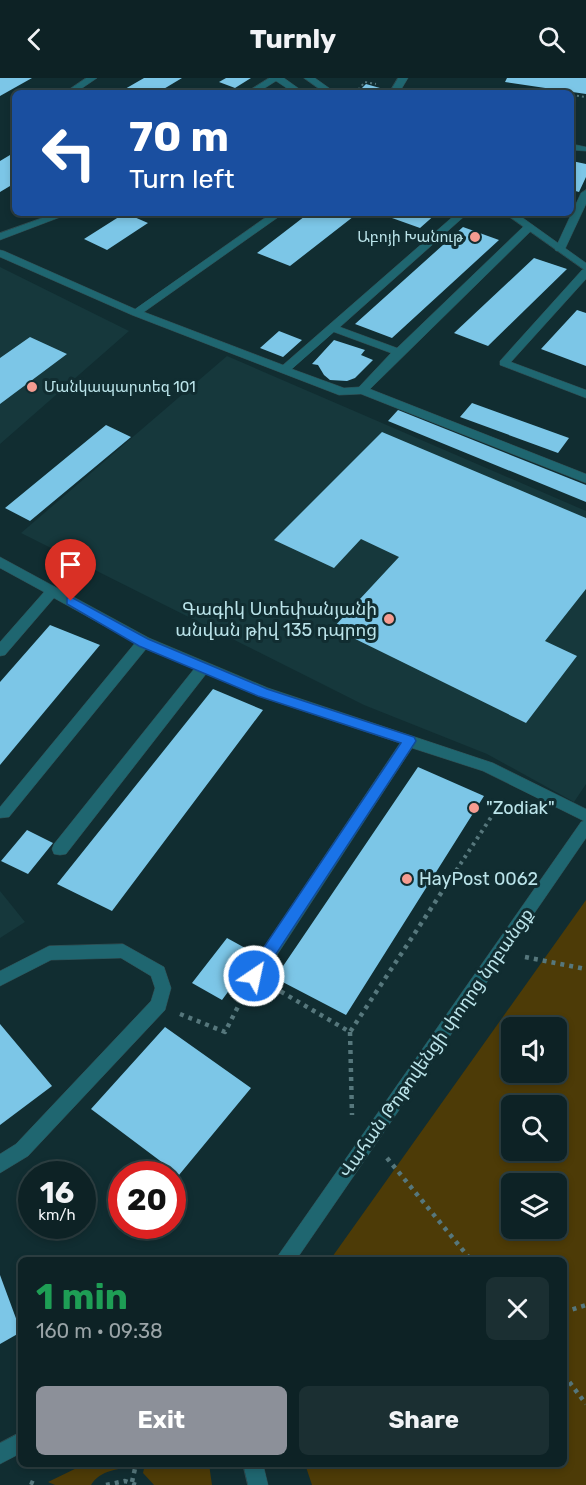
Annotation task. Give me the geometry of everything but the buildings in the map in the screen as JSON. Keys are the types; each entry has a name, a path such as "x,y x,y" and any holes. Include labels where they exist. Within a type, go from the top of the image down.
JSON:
{"street":[{"path":"74,90 92,78"},
{"path":"255,90 277,78 295,90"},
{"path":"309,78 327,90"},
{"path":"574,147 584,149"},
{"path":"560,249 586,194"},
{"path":"0,237 58,216"},
{"path":"136,313 275,216"},
{"path":"285,369 460,216"},
{"path":"513,216 586,270 504,363 586,394"},
{"path":"362,390 529,227"},
{"path":"0,253 136,313 343,392 362,390 586,479"},
{"path":"332,328 399,352"},
{"path":"0,562 144,642 263,692 488,767 586,816"},
{"path":"0,651 53,591"},
{"path":"4,813 144,642"},
{"path":"60,849 204,668"},
{"path":"254,976 409,741"},
{"name":"Վահան Թոթովենցի փողոց նրբանցք","path":"287,1257 586,826"},
{"path":"0,979 49,953 123,951 158,972 164,987 159,1005 22,1150 0,1164"},
{"path":"0,1454 18,1444"},
{"path":"255,1467 258,1485"}],"path":[{"path":"352,1114 350,1032 516,781"},
{"path":"525,957 586,969"},
{"path":"159,1005 225,1032 254,976 350,1032"},
{"path":"387,1158 469,1257"},
{"path":"567,1311 586,1305"},
{"path":"567,1380 586,1404"},
{"path":"106,1485 112,1482 134,1483 136,1467"},
{"path":"30,1482 37,1485"}],"shaded area":[{"name":"Մանկապարտեզ 101","path":"0,267 129,331 0,444"},
{"name":"Գագիկ Ստեփանյանի անվան թիվ 135 դպրոց","path":"227,356 586,511 586,784 574,802 487,754 364,705 21,533"},
{"path":"0,891 25,922 0,938"},
{"path":"586,900 586,1485 312,1485 306,1467 567,1467 567,1257 332,1257 501,1020 501,1083 567,1083 567,1017 503,1017"},
{"path":"79,1467 128,1467 103,1474 91,1485 55,1485 48,1482"},
{"path":"144,1467 209,1467 212,1485 154,1485 143,1473"}],"place":[{"name":"Աբոյի Խանութ","path":"475,237"},
{"name":"Մանկապարտեզ 101","path":"32,387"},
{"name":"Գագիկ Ստեփանյանի անվան թիվ 135 դպրոց","path":"389,619"},
{"name":"\"Zodiak\"","path":"474,808"},
{"name":"HayPost 0062","path":"407,879"}],"route":[{"path":"71,601 144,642 263,692 409,741 254,976"}]}
